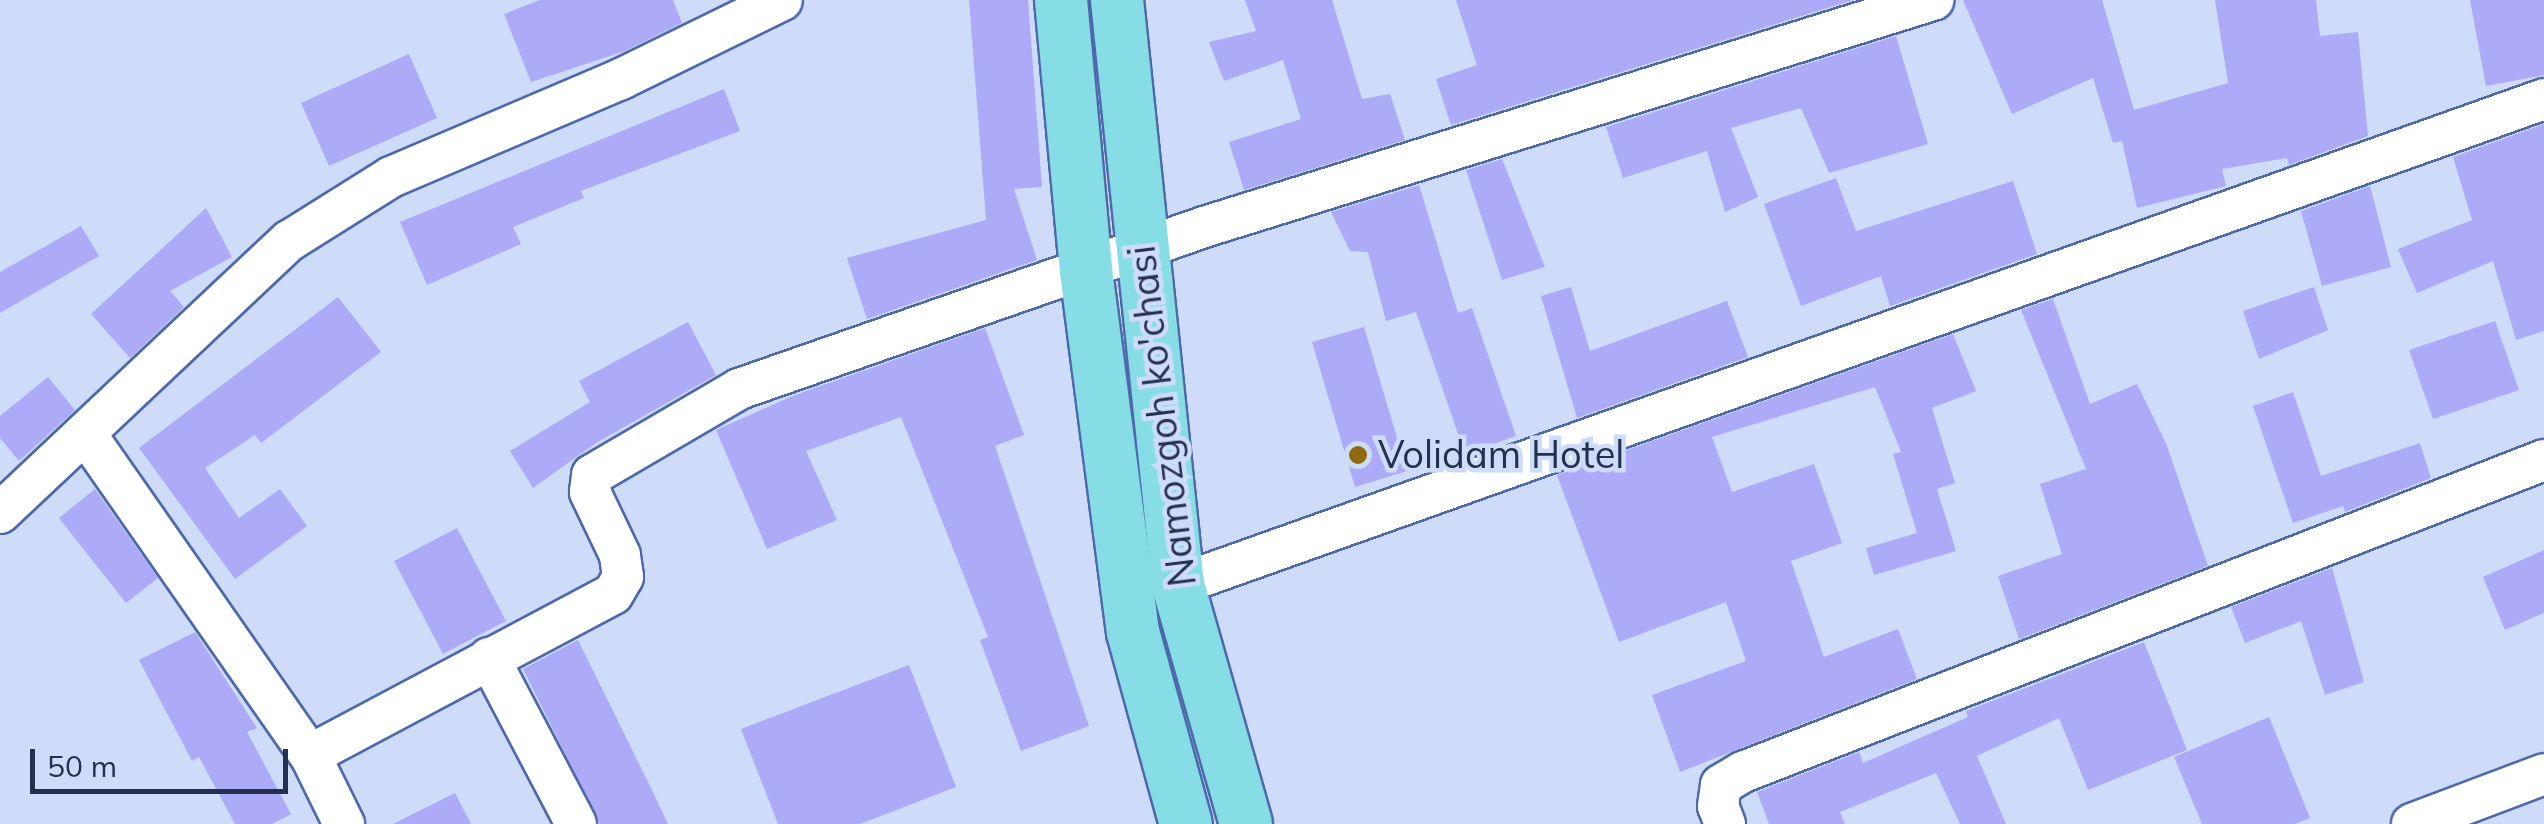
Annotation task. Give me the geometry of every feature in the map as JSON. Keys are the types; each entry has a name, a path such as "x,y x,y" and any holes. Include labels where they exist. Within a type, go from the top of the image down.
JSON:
{"main road":[{"name":"Namozgoh ko'chasi","path":"1061,0 1086,271 1133,632 1186,824"},
{"name":"Namozgoh ko'chasi","path":"1117,0 1178,586 1246,824"}],"street":[{"path":"0,513 289,241 392,178 637,72 782,0"},
{"path":"310,755 612,594 623,576 620,555 590,492 592,475 607,461 740,389 1086,271 1142,248 1933,0"},
{"path":"1178,586 2544,99"},
{"path":"86,434 310,755 344,824"},
{"path":"1725,824 1718,806 1721,784 1743,772 2544,460"},
{"path":"489,658 576,824"},
{"path":"2412,824 2544,774"}],"building":[{"path":"540,0 673,0 682,23 625,51 531,82 504,14"},
{"path":"969,0 1028,0 1042,187 1014,189 1037,260 867,319 847,258 986,220"},
{"path":"1245,0 1332,0 1362,99 1390,94 1405,140 1244,190 1229,142 1301,119 1283,60 1224,81 1209,42 1256,31"},
{"path":"1456,0 1853,0 1451,125 1436,79 1477,65"},
{"path":"1963,0 2102,0 2134,110 2228,83 2215,0 2316,0 2320,36 2358,32 2368,136 2289,165 2287,158 2222,169 2226,186 2137,208 2122,141 2113,143 2093,78 2012,114"},
{"path":"2470,0 2544,0 2544,75 2486,86"},
{"path":"1896,36 1928,144 1829,173 1801,108 1731,128 1758,197 1725,212 1707,151 1623,178 1606,127"},
{"path":"409,54 437,118 329,166 301,103"},
{"path":"724,89 740,131 581,191 584,198 513,227 521,244 427,285 400,222"},
{"path":"2544,124 2544,331 2516,340 2493,261 2417,293 2398,249 2472,220 2453,157"},
{"path":"1502,159 1545,267 1502,280 1466,170"},
{"path":"1836,178 1856,231 2013,181 2037,254 1890,306 1881,276 1801,306 1764,204"},
{"path":"1419,185 1458,313 1472,308 1516,436 1465,454 1416,312 1386,321 1368,252 1350,251 1331,212"},
{"path":"2370,186 2391,267 2322,286 2301,211"},
{"path":"206,208 232,257 170,291 184,307 130,358 91,314"},
{"path":"81,226 99,256 0,313 0,272"},
{"path":"1571,287 1590,351 1727,301 1748,357 1577,418 1541,296"},
{"path":"2314,287 2328,330 2259,359 2243,311"},
{"path":"338,297 381,352 261,443 255,435 205,468 239,518 280,489 307,526 235,579 139,448"},
{"path":"2053,299 2090,404 2137,384 2166,443 2208,566 2019,639 1998,576 2062,554 2040,484 2086,469 2021,310"},
{"path":"2495,321 2519,390 2433,419 2409,350"},
{"path":"688,322 716,375 596,443 533,488 510,451 590,402 579,381"},
{"path":"1364,327 1407,471 1355,487 1312,342"},
{"path":"985,328 1024,435 995,446 1089,726 1021,751 980,640 988,637 901,417 806,451 837,520 767,549 716,430 795,395"},
{"path":"1953,334 1976,391 1932,408 1955,483 1937,489 1956,551 1874,575 1866,548 1917,533 1893,454 1901,452 1875,387 1712,437 1732,492 1814,464 1842,543 1791,561 1824,657 1898,629 1917,679 1680,772 1652,695 1746,661 1726,602 1619,642 1557,475"},
{"path":"48,377 75,410 19,461 0,438 0,416"},
{"path":"2293,392 2321,476 2420,443 2431,478 2345,512 2343,506 2293,523 2253,406"},
{"path":"95,489 158,578 126,603 59,518"},
{"path":"457,528 506,621 443,654 394,561"},
{"path":"2544,550 2544,613 2505,630 2483,577"},
{"path":"2332,568 2364,682 2325,695 2301,621 2245,643 2231,607"},
{"path":"195,632 257,728 247,732 291,814 272,824 235,824 199,757 192,761 139,660"},
{"path":"578,640 668,824 600,824 523,669"},
{"path":"2144,642 2187,750 2088,790 2059,718 1977,756 2006,824 1960,824 1936,773 1840,812 1845,824 1769,824 1757,792 1859,752 1863,763 1968,717 1966,711"},
{"path":"909,665 956,787 860,824 778,824 741,729"},
{"path":"2269,717 2310,818 2295,824 2202,824 2174,757"},
{"path":"455,793 471,824 393,824"}],"place":[{"name":"Volidam Hotel","path":"1358,455"}]}
